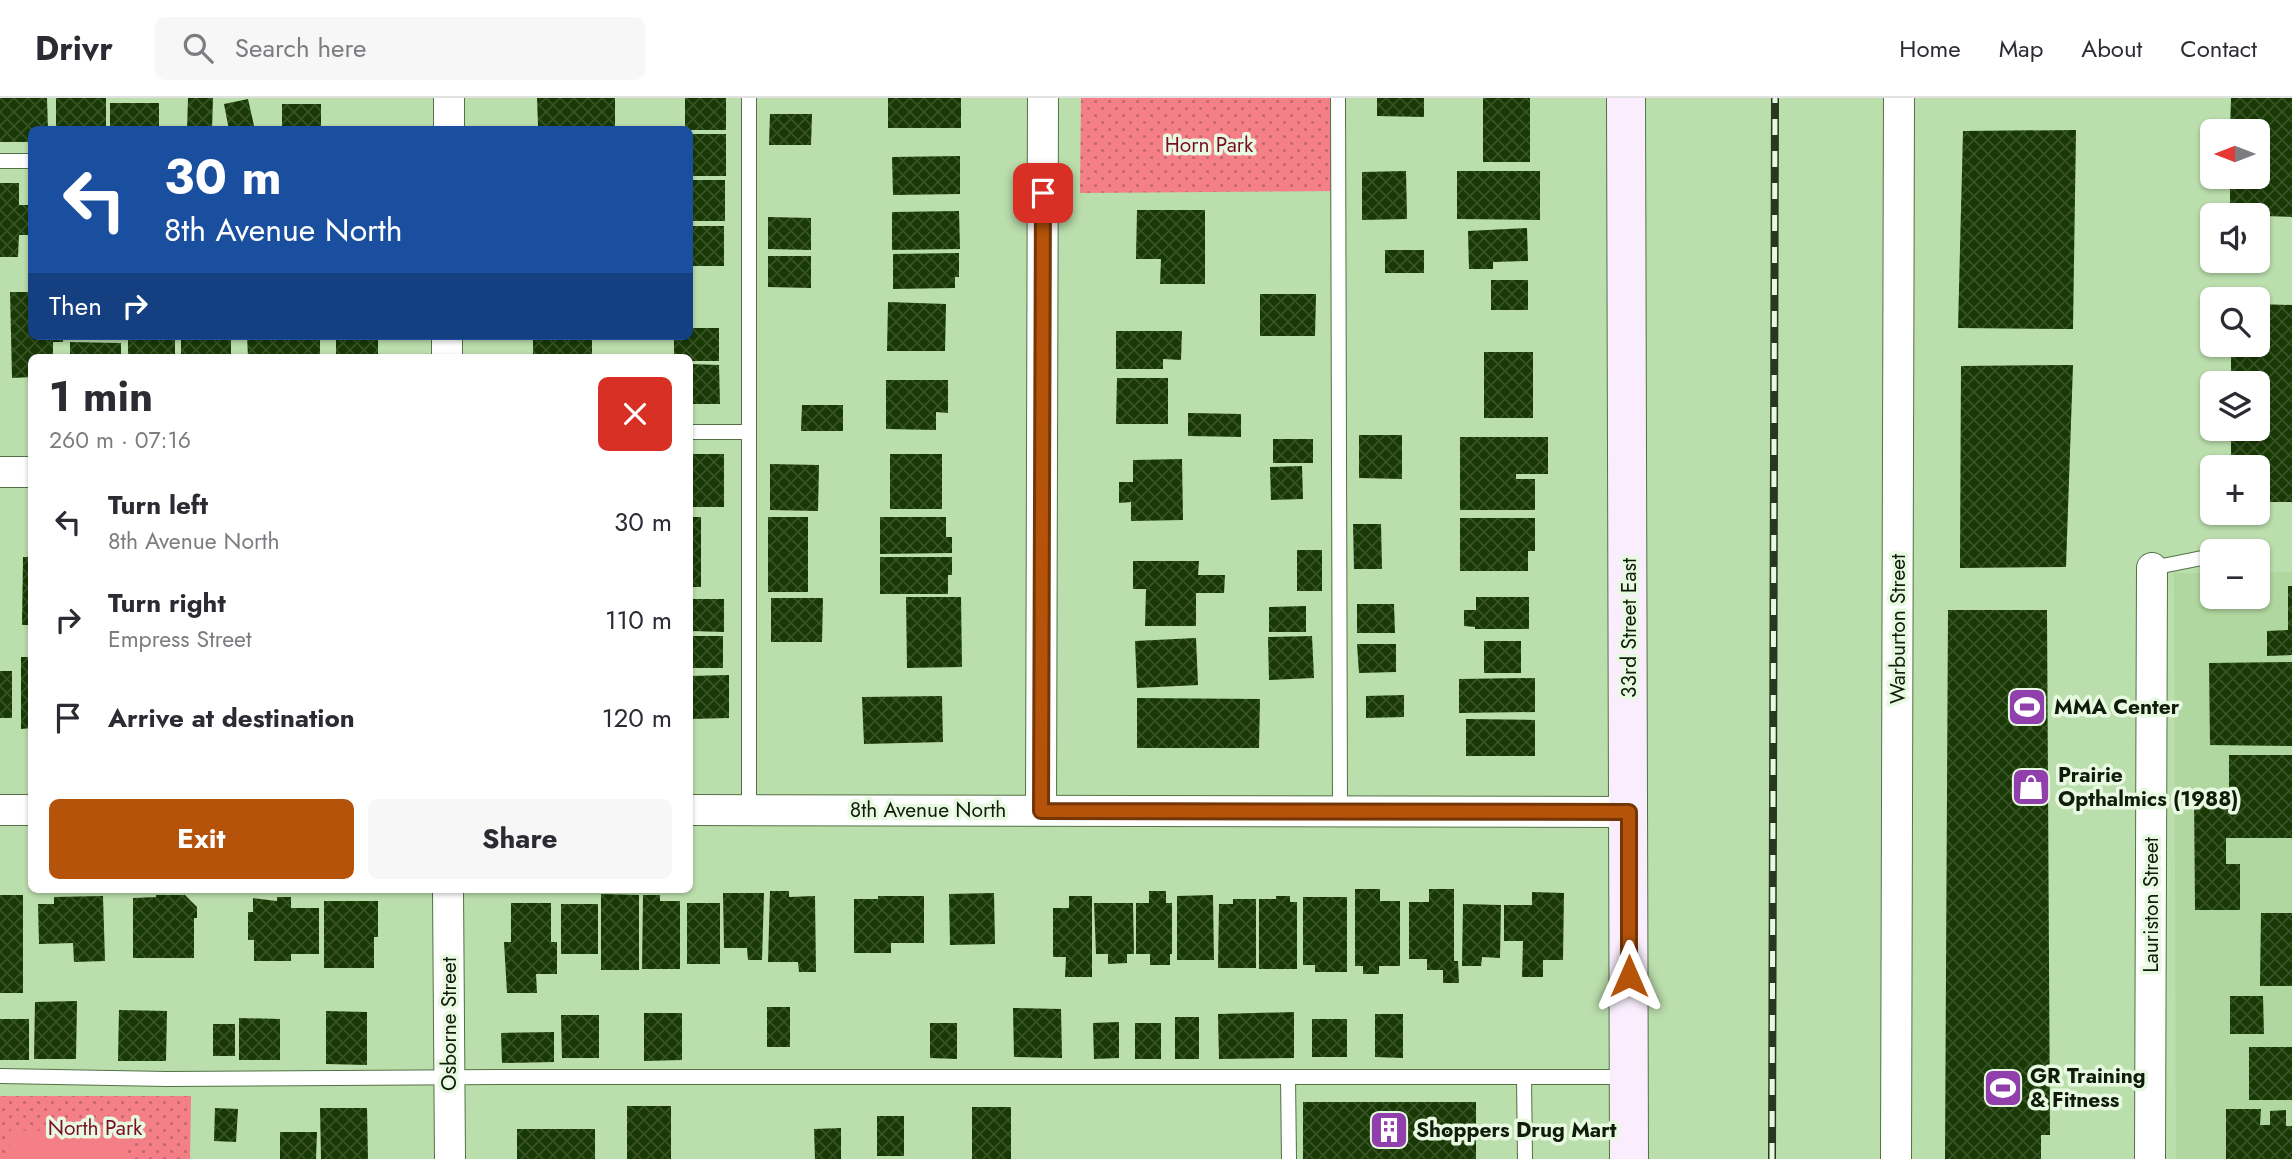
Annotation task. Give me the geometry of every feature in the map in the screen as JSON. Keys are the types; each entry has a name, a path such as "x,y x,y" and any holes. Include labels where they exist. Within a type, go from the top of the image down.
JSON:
{"street":[{"path":"449,98 449,126"},
{"path":"1041,811 1043,98"},
{"name":"33rd Street East","path":"1626,98 1629,1159"},
{"name":"Warburton Street","path":"1896,1159 1899,98"},
{"path":"0,472 28,472"},
{"name":"Lauriston Street","path":"2150,1159 2152,568"},
{"path":"0,810 28,810"},
{"name":"8th Avenue North","path":"693,810 1629,812"},
{"name":"Osborne Street","path":"448,893 450,1159"}],"lane":[{"path":"749,98 749,809"},
{"path":"1338,98 1340,811"},
{"path":"0,161 28,161"},
{"path":"693,432 748,432"},
{"path":"2152,568 2200,558"},
{"path":"0,1076 167,1079 1629,1077"},
{"path":"1524,1077 1525,1159"},
{"path":"1289,1078 1289,1159"}],"shaded area":[{"path":"2292,572 2292,1159 2176,1159 2174,573 2200,573 2200,609 2270,609 2270,573"}],"green space":[{"name":"Horn Park","path":"1081,98 1338,98 1338,191 1080,193"},
{"name":"North Park","path":"0,1096 191,1096 190,1159 0,1159"},
{"path":"10,1130 128,1133 127,1159 9,1159"}],"building":[{"path":"0,98 47,98 48,126 28,126 28,142 0,142"},
{"path":"56,98 106,98 106,126 56,126"},
{"path":"188,98 213,98 212,126 187,126"},
{"path":"537,98 615,98 615,126 538,126"},
{"path":"685,98 726,98 726,130 693,130 693,126 685,126"},
{"path":"888,98 961,98 961,128 888,128"},
{"path":"1377,98 1424,98 1424,117 1377,116"},
{"path":"1483,98 1530,98 1530,162 1483,162"},
{"path":"2231,98 2292,98 2292,217 2270,216 2270,203 2230,203 2230,189 2270,189 2270,119 2230,119"},
{"path":"248,99 254,126 228,126 224,104"},
{"path":"110,103 159,103 159,126 110,126"},
{"path":"282,104 321,104 321,126 282,126"},
{"path":"770,114 812,114 811,145 769,145"},
{"path":"2076,130 2073,329 1958,328 1963,131"},
{"path":"693,134 726,134 726,176 693,176"},
{"path":"960,156 960,194 893,195 892,157"},
{"path":"1406,171 1407,219 1362,220 1362,172"},
{"path":"1457,171 1540,171 1540,220 1457,219"},
{"path":"693,180 725,180 725,221 693,221"},
{"path":"0,183 19,183 19,205 28,205 28,235 19,235 18,257 0,257"},
{"path":"1137,210 1205,210 1205,284 1160,284 1161,259 1136,259"},
{"path":"959,211 960,249 892,250 892,212"},
{"path":"768,217 811,218 811,250 768,249"},
{"path":"693,226 724,226 724,266 693,266"},
{"path":"1527,228 1528,261 1493,262 1493,269 1469,269 1468,231"},
{"path":"1385,250 1424,250 1424,273 1385,273"},
{"path":"959,253 959,277 955,277 955,288 893,289 893,254"},
{"path":"768,256 811,256 811,288 768,287"},
{"path":"1491,280 1528,280 1528,310 1491,310"},
{"path":"10,292 28,292 28,340 63,342 53,342 53,354 28,354 28,377 12,378"},
{"path":"1260,294 1316,294 1315,336 1260,336"},
{"path":"888,302 946,304 945,351 887,351"},
{"path":"2270,304 2292,305 2292,502 2270,502 2270,455 2231,455 2231,441 2270,441 2270,371 2231,371 2231,357 2270,357"},
{"path":"693,328 719,328 719,361 693,361 693,354 674,354 674,340 693,340"},
{"path":"1116,331 1182,331 1181,360 1163,359 1163,369 1116,369"},
{"path":"128,340 175,340 175,354 128,354"},
{"path":"181,340 231,340 231,354 181,354"},
{"path":"247,340 320,340 320,354 248,354"},
{"path":"336,340 378,340 378,354 336,354"},
{"path":"533,340 592,340 592,354 533,354"},
{"path":"70,342 121,343 121,354 70,354"},
{"path":"1484,352 1533,352 1533,418 1484,418"},
{"path":"693,364 719,365 720,404 693,404"},
{"path":"2073,365 2066,567 1960,568 1961,366"},
{"path":"1117,378 1168,378 1168,424 1116,424"},
{"path":"886,380 948,380 948,413 936,412 936,430 886,429"},
{"path":"802,405 843,405 843,431 801,431"},
{"path":"1188,413 1241,414 1241,437 1188,436"},
{"path":"1359,435 1402,435 1402,479 1359,478"},
{"path":"1460,437 1548,437 1548,474 1516,474 1516,479 1535,479 1535,510 1460,510"},
{"path":"1273,439 1313,439 1313,463 1273,463"},
{"path":"693,454 724,454 724,507 693,507"},
{"path":"890,454 942,454 942,509 890,509"},
{"path":"1182,459 1183,520 1131,521 1131,502 1119,503 1119,482 1133,482 1133,460"},
{"path":"770,464 819,465 818,511 770,510"},
{"path":"1302,466 1303,499 1271,500 1270,467"},
{"path":"693,517 701,517 701,587 693,587"},
{"path":"768,517 808,517 808,592 768,592"},
{"path":"880,517 946,517 946,537 952,537 952,553 880,554"},
{"path":"1460,518 1535,518 1535,551 1528,551 1528,571 1460,571"},
{"path":"1353,524 1381,524 1382,569 1354,569"},
{"path":"1297,550 1322,550 1322,591 1297,591"},
{"path":"23,557 28,557 28,625 22,625"},
{"path":"880,557 952,557 948,594 880,594"},
{"path":"1133,561 1199,561 1198,575 1225,575 1224,593 1196,593 1196,626 1145,626 1146,589 1133,589"},
{"path":"2288,586 2292,586 2292,655 2267,656 2267,631 2288,630"},
{"path":"906,597 961,597 962,667 907,668"},
{"path":"1476,597 1529,597 1529,629 1475,629 1464,626 1464,610 1476,610"},
{"path":"771,598 823,598 822,642 771,642"},
{"path":"693,599 724,599 724,632 693,631"},
{"path":"1357,604 1394,604 1395,633 1357,633"},
{"path":"1306,606 1306,632 1269,632 1269,607"},
{"path":"1948,610 2047,610 2050,1135 2041,1135 2041,1159 1945,1159"},
{"path":"693,636 723,636 723,668 693,668"},
{"path":"1312,636 1314,678 1269,680 1268,637"},
{"path":"1196,638 1198,685 1137,688 1135,641"},
{"path":"1484,641 1521,641 1521,673 1484,673"},
{"path":"1357,644 1396,644 1396,672 1359,673"},
{"path":"21,657 28,657 28,728 21,729"},
{"path":"2292,662 2292,746 2210,745 2209,663"},
{"path":"0,671 12,671 12,718 0,718"},
{"path":"729,675 729,718 693,719 693,676"},
{"path":"1535,678 1535,712 1459,713 1459,679"},
{"path":"1404,695 1404,717 1366,718 1366,696"},
{"path":"942,696 943,742 864,744 862,697"},
{"path":"1137,698 1260,699 1259,748 1137,748"},
{"path":"1466,719 1535,720 1535,756 1466,756"},
{"path":"2229,755 2292,755 2292,838 2226,838 2226,864 2240,864 2240,910 2195,910 2194,791 2229,791"},
{"path":"1355,889 1380,889 1380,901 1400,901 1400,966 1379,966 1379,974 1363,974 1363,966 1355,966"},
{"path":"1429,889 1454,889 1454,961 1458,961 1459,983 1443,983 1443,970 1427,970 1427,959 1409,959 1409,902 1429,902"},
{"path":"770,891 789,891 789,897 815,896 816,972 799,972 798,962 768,962"},
{"path":"1149,891 1166,891 1166,903 1172,903 1170,965 1150,965 1150,954 1136,954 1136,903 1149,903"},
{"path":"1532,892 1564,893 1563,960 1543,960 1543,977 1522,977 1523,941 1504,941 1504,905 1532,905"},
{"path":"723,893 764,893 762,960 748,960 747,948 724,948"},
{"path":"994,893 995,944 950,945 949,894"},
{"path":"601,894 639,895 639,970 601,970"},
{"path":"0,895 23,895 23,993 0,993"},
{"path":"185,895 197,907 197,918 194,918 194,958 133,958 133,898"},
{"path":"643,895 660,895 660,901 680,901 680,969 642,969"},
{"path":"1213,895 1214,960 1177,960 1177,896"},
{"path":"103,896 105,961 74,962 73,943 39,944 38,904 54,904 54,897"},
{"path":"878,896 924,896 924,943 891,943 891,953 854,953 854,899 878,899"},
{"path":"1069,896 1092,896 1092,977 1065,977 1066,957 1053,957 1053,908 1069,908"},
{"path":"1276,896 1290,896 1290,902 1297,902 1297,969 1259,969 1259,899 1276,899"},
{"path":"277,897 291,897 291,908 319,908 319,954 291,954 291,961 254,961 254,940 248,940 248,912 253,912 253,898 277,901"},
{"path":"1303,897 1347,897 1347,972 1315,972 1315,965 1303,965"},
{"path":"1233,899 1256,899 1256,968 1218,968 1219,904 1233,904"},
{"path":"324,901 378,901 378,937 374,937 374,968 324,968"},
{"path":"511,903 551,903 551,942 557,942 557,974 536,974 537,993 507,993 504,942 511,942"},
{"path":"687,903 720,903 720,964 687,964"},
{"path":"1094,903 1133,903 1134,954 1127,954 1127,963 1108,964 1108,954 1096,954"},
{"path":"561,904 598,904 598,954 561,954"},
{"path":"1463,904 1501,905 1500,958 1482,957 1481,966 1462,966"},
{"path":"2261,913 2292,913 2292,986 2260,986"},
{"path":"2230,996 2263,996 2264,1034 2230,1034"},
{"path":"77,1001 76,1059 34,1059 35,1002"},
{"path":"767,1007 790,1007 790,1047 767,1047"},
{"path":"1013,1008 1061,1009 1062,1058 1014,1057"},
{"path":"119,1010 167,1011 166,1061 118,1061"},
{"path":"326,1011 367,1012 367,1065 326,1064"},
{"path":"1294,1012 1294,1058 1219,1059 1218,1014"},
{"path":"644,1013 682,1013 682,1060 644,1061"},
{"path":"1375,1014 1403,1014 1403,1058 1375,1057"},
{"path":"561,1015 599,1015 599,1058 562,1058"},
{"path":"1175,1017 1199,1017 1199,1059 1175,1059"},
{"path":"239,1018 280,1019 280,1060 239,1060"},
{"path":"0,1019 29,1019 29,1060 0,1060"},
{"path":"1312,1019 1347,1019 1347,1057 1312,1057"},
{"path":"1119,1022 1119,1058 1094,1059 1093,1023"},
{"path":"930,1023 957,1023 957,1059 930,1058"},
{"path":"1135,1023 1161,1023 1161,1059 1135,1059"},
{"path":"213,1024 235,1024 235,1056 213,1056"},
{"path":"554,1032 554,1062 502,1063 501,1033"},
{"path":"2249,1047 2292,1047 2292,1100 2249,1100"},
{"name":"Shoppers Drug Mart","path":"1303,1102 1476,1102 1476,1159 1303,1159"},
{"path":"627,1106 671,1106 671,1159 627,1159"},
{"path":"972,1107 1011,1107 1011,1159 972,1159"},
{"path":"215,1108 238,1109 236,1142 214,1141"},
{"path":"320,1108 367,1108 368,1159 321,1159"},
{"path":"2226,1109 2261,1109 2260,1125 2270,1125 2270,1111 2286,1110 2286,1126 2292,1126 2292,1159 2226,1159"},
{"path":"877,1116 904,1116 904,1156 877,1156"},
{"path":"841,1128 841,1159 815,1159 814,1129"},
{"path":"517,1129 595,1129 595,1159 517,1159"},
{"path":"280,1132 317,1132 316,1159 280,1159"}],"railway":[{"path":"1772,1159 1775,98"}],"place":[{"name":"MMA Center","path":"2027,707"},
{"name":"Prairie Opthalmics (1988)","path":"2031,787"},
{"name":"GR Training & Fitness","path":"2003,1088"},
{"name":"Shoppers Drug Mart","path":"1389,1130"}],"route":[{"path":"1043,193 1041,811 1629,812 1629,976"}]}
